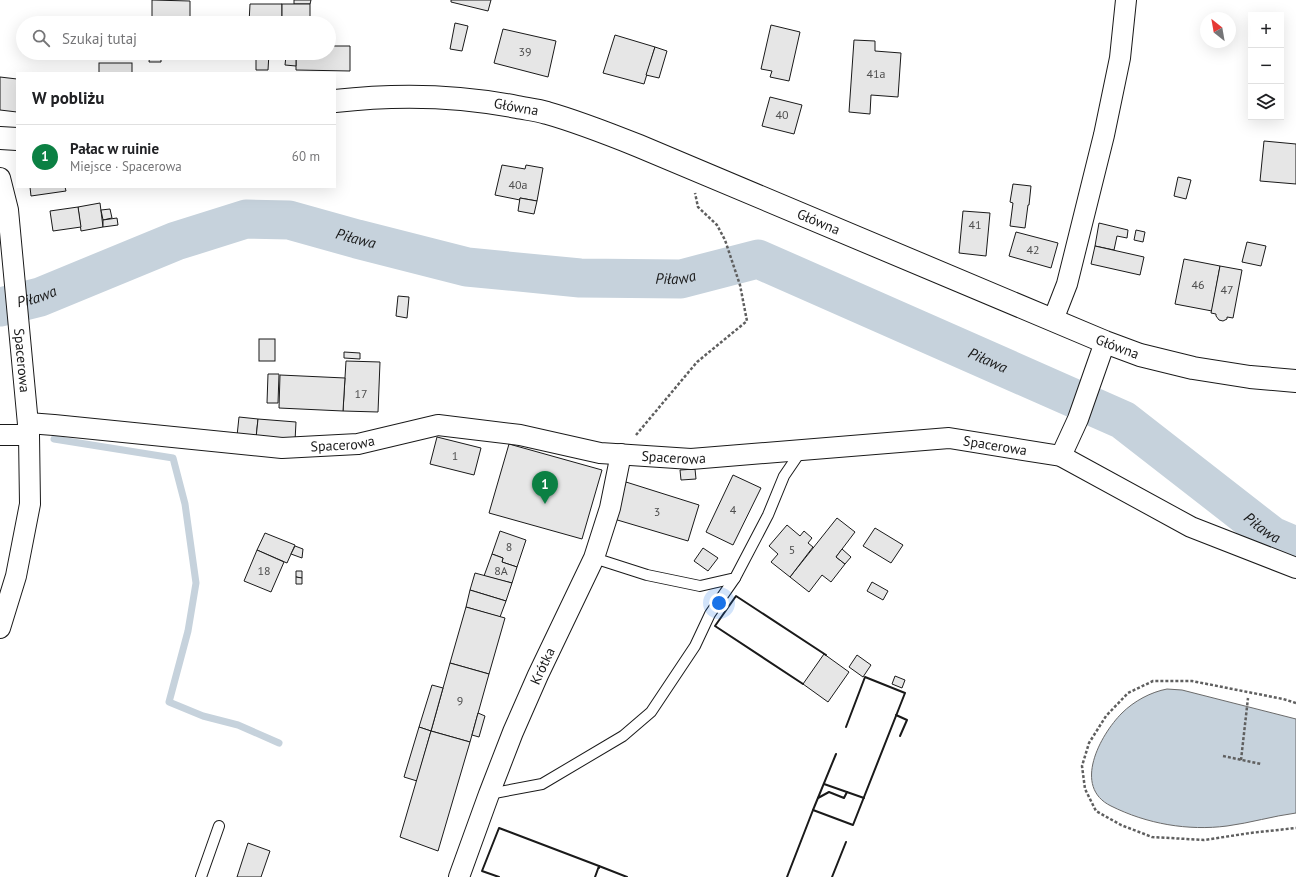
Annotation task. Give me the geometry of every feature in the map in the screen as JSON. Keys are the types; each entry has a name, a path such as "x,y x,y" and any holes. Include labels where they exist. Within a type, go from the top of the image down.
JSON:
{"main road":[{"name":"Główna","path":"336,101 422,96 492,102 547,113 591,127 690,167 1105,342 1140,355 1193,368 1250,378 1296,381"},
{"path":"0,138 16,139"}],"street":[{"path":"1053,320 1067,284 1104,135 1120,58 1126,0"},
{"name":"Spacerowa","path":"0,178 8,210 29,429 30,504 16,576 0,628"},
{"path":"1061,456 1078,420 1105,342"},
{"name":"Spacerowa","path":"0,435 54,425 282,448 358,444 438,425 520,435 600,453 691,459 949,438 1061,456 1191,526 1296,568"},
{"name":"Krótka","path":"459,877 513,732 594,558 610,508 621,454"}],"lane":[{"path":"489,794 542,784 623,736 652,712 695,646 710,614 735,578 768,515 784,476 801,451"},
{"path":"594,558 646,575 700,586 735,578"},
{"path":"201,877 219,826"}],"path":[{"path":"621,454 697,362 747,321 740,285 725,240 718,225 698,208 690,167"},
{"path":"1296,703 1283,699 1192,681 1153,681 1128,693 1106,716 1089,743 1082,766 1085,789 1096,811 1120,825 1152,837 1204,840 1296,828"},
{"path":"1241,760 1248,698"},
{"path":"1223,756 1261,764"}],"shaded area":[{"path":"1161,690 1182,690 1296,719 1296,813 1227,826 1197,828 1183,827 1153,822 1125,812 1111,806 1099,797 1093,787 1092,774 1094,761 1106,734 1122,713 1137,701"}],"building":[{"path":"152,0 190,1 190,16 152,16"},
{"path":"294,0 311,0 310,4 294,4"},
{"path":"451,0 491,0 488,11 451,2"},
{"path":"250,4 282,4 282,16 249,16"},
{"path":"282,4 310,4 310,16 282,16"},
{"path":"455,23 468,26 462,51 450,49"},
{"path":"771,25 800,32 789,81 770,77 772,71 761,69"},
{"path":"503,29 556,41 548,77 494,63"},
{"path":"615,35 655,47 644,84 603,73"},
{"path":"854,40 875,41 875,51 901,53 898,97 871,95 870,114 849,112"},
{"path":"336,46 350,46 350,71 296,70 296,60 336,60"},
{"path":"655,47 667,51 659,78 646,75"},
{"path":"149,60 161,60 161,62 149,62"},
{"path":"256,60 269,60 268,70 256,70"},
{"path":"286,60 296,60 296,66 285,65"},
{"path":"99,63 132,63 132,72 99,72"},
{"path":"0,77 16,79 16,112 0,110"},
{"path":"770,97 802,105 794,134 762,126"},
{"path":"1264,141 1296,144 1296,184 1260,181"},
{"path":"502,165 525,169 526,165 543,168 537,201 520,198 520,200 495,195"},
{"path":"1178,177 1191,180 1186,199 1174,196"},
{"path":"1013,184 1031,186 1025,228 1010,226 1013,203 1010,202"},
{"path":"30,188 65,188 66,191 31,196"},
{"path":"520,198 537,201 534,214 518,211"},
{"path":"100,203 103,227 81,231 78,207"},
{"path":"78,207 81,227 53,231 50,211"},
{"path":"110,209 112,218 103,220 101,210"},
{"path":"963,211 990,213 986,256 959,253"},
{"path":"117,218 118,225 103,227 103,220"},
{"path":"1099,223 1128,230 1127,238 1117,236 1114,250 1095,246"},
{"path":"1136,230 1145,232 1143,242 1134,240"},
{"path":"1016,232 1058,243 1051,268 1009,256"},
{"path":"1247,242 1266,246 1261,266 1242,262"},
{"path":"1095,246 1144,257 1140,275 1091,264"},
{"path":"1184,259 1220,266 1212,311 1175,304"},
{"path":"1220,266 1242,270 1233,318 1227,317 1227,319 1223,321 1219,320 1216,314 1211,313"},
{"path":"398,296 409,297 407,318 396,316"},
{"path":"259,339 275,339 275,361 259,361"},
{"path":"344,352 360,353 360,359 344,358"},
{"path":"346,361 380,362 378,412 343,411"},
{"path":"268,374 279,374 278,403 267,403"},
{"path":"280,375 345,378 343,411 279,408"},
{"path":"239,417 258,419 256,438 237,436"},
{"path":"258,419 296,422 295,441 256,438"},
{"path":"437,437 481,448 474,475 430,464"},
{"path":"509,444 602,470 582,539 489,513"},
{"path":"695,469 696,479 681,480 680,470"},
{"path":"733,475 761,488 733,545 706,532"},
{"path":"626,482 699,505 688,541 614,519"},
{"path":"837,518 855,532 836,557 845,564 831,582 822,575 809,592 790,577"},
{"path":"787,525 800,536 804,531 812,538 808,543 813,547 790,577 771,562 778,554 769,546"},
{"path":"875,528 903,545 891,563 863,546"},
{"path":"500,531 526,540 517,567 502,562 503,558 492,554"},
{"path":"265,533 295,545 287,563 257,550"},
{"path":"295,546 303,549 302,558 291,554"},
{"path":"703,548 718,558 708,571 694,561"},
{"path":"842,549 851,557 845,564 836,557"},
{"path":"257,550 284,562 271,592 244,581"},
{"path":"492,554 503,558 502,562 517,567 512,583 484,576"},
{"path":"296,571 302,571 302,578 296,577"},
{"path":"475,573 512,583 506,601 470,590"},
{"path":"296,577 302,578 302,584 296,584"},
{"path":"872,582 888,591 883,600 867,591"},
{"path":"470,590 506,601 500,617 466,607"},
{"path":"466,607 505,618 489,674 450,663"},
{"path":"824,654 849,672 828,702 803,684"},
{"path":"857,655 871,665 863,677 849,667"},
{"path":"450,663 489,674 470,742 431,731"},
{"path":"895,676 905,680 902,688 892,684"},
{"path":"432,685 443,688 431,731 419,727"},
{"path":"478,713 485,716 479,737 472,735"},
{"path":"419,727 431,731 417,781 404,777"},
{"path":"431,731 470,742 438,851 400,837"},
{"path":"248,843 270,851 261,877 237,877"}],"waterway":[{"name":"Piława","path":"0,307 40,297 176,241 246,219 289,220 467,267 580,278 681,279 758,259 1123,420 1272,536 1296,546"},
{"path":"54,439 173,458 185,504 196,583 188,631 169,702 203,716 238,725 279,743"}],"wall":[{"path":"803,684 715,626 736,596 826,655"},
{"path":"836,754 813,810 853,825 905,693 865,677 846,727"},
{"path":"896,715 907,720 900,736"},
{"path":"824,784 864,798"},
{"path":"818,798 829,792 844,798 847,792"},
{"path":"787,877 813,810"},
{"path":"499,877 482,871 499,828 599,866 595,877"},
{"path":"832,877 846,842"},
{"path":"599,868 599,866 627,877"}],"place":[{"name":"Pałac w ruinie","path":"545,504"}]}
